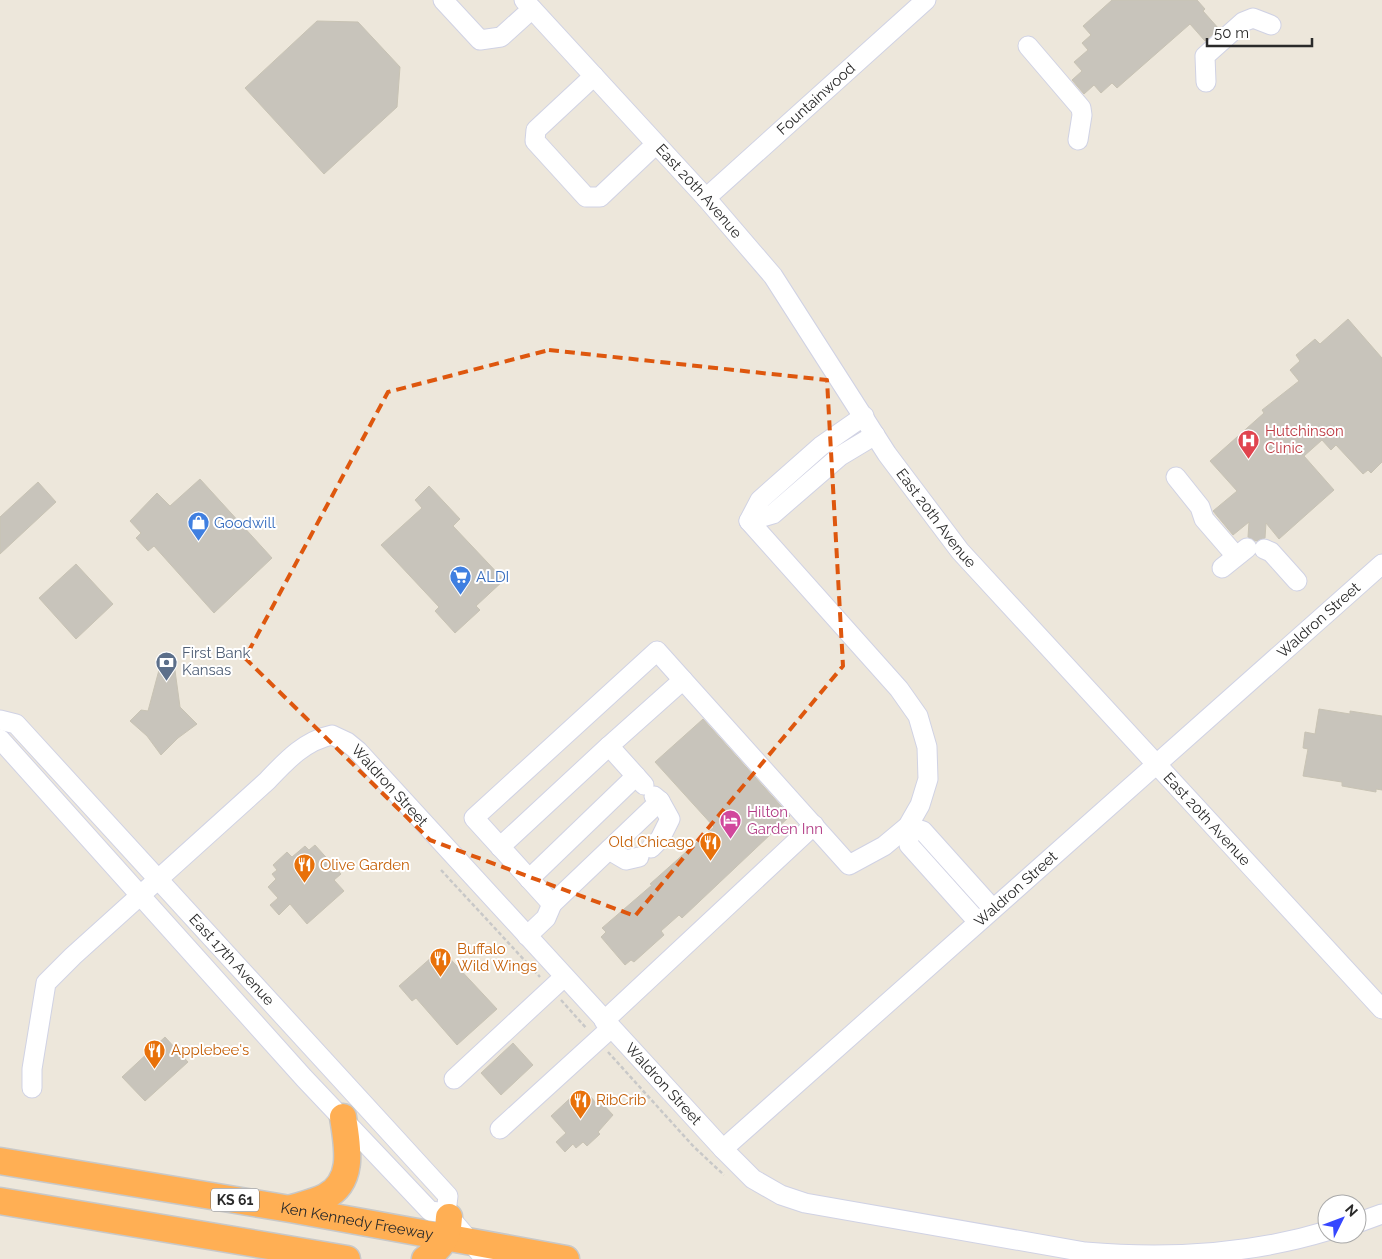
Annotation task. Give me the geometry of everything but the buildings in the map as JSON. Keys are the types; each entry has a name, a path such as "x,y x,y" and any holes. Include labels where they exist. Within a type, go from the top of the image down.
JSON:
{"highway":[{"path":"290,1209 326,1197 337,1187 346,1172 348,1156 343,1116"},
{"name":"Ken Kennedy Freeway","path":"0,1161 290,1209 459,1234 566,1259"},
{"path":"0,1201 347,1259"},
{"path":"425,1259 459,1234"}],"street":[{"path":"443,0 480,40 501,37 528,4"},
{"name":"Fountainwood","path":"706,198 926,0"},
{"name":"East 20th Avenue","path":"528,4 706,198 773,276 875,435 960,551 1382,1009"},
{"path":"1206,82 1205,56 1243,22 1253,18 1270,25"},
{"path":"1028,46 1081,108 1082,115 1078,140"},
{"path":"594,76 536,130 535,141 586,197 600,197 656,144"},
{"path":"749,521 760,500 821,446 864,416"},
{"path":"749,521 773,514 840,456 875,435"},
{"path":"1176,477 1200,507 1204,519 1242,555 1271,552 1297,581"},
{"path":"552,904 474,818 657,651 850,865 884,846 908,826 920,805 928,779 927,747 918,716 899,689 749,521"},
{"name":"Waldron Street","path":"32,1088 32,1069 46,983 72,956 293,754 309,743 332,735 347,742 358,751 723,1149 1382,564"},
{"path":"500,847 608,746 683,680"},
{"name":"East 17th Avenue","path":"0,720 16,724 448,1196 459,1234"},
{"name":"East 17th Avenue","path":"0,739 304,1078 343,1116 430,1211 459,1234"},
{"path":"608,746 649,789 670,819 660,838 645,852 626,860 609,850"},
{"path":"527,936 546,918 552,904 609,850 649,789"},
{"path":"528,878 649,789"},
{"path":"500,1129 814,826"},
{"path":"908,826 923,831 993,910"},
{"path":"908,826 909,845 978,922"},
{"path":"454,1079 564,977"},
{"path":"723,1149 753,1180 781,1195 805,1203 1085,1252 1165,1256 1220,1252 1302,1239 1317,1235"},
{"path":"1367,1219 1382,1214"}],"highlighted area":[{"path":"549,350 827,380 843,666 635,916 430,840 245,658 388,392"}],"place":[{"name":"Hutchinson Clinic","path":"1249,459"},
{"name":"Goodwill","path":"198,542"},
{"name":"ALDI","path":"460,596"},
{"name":"First Bank Kansas","path":"166,681"},
{"name":"Hilton Garden Inn","path":"731,840"},
{"name":"Old Chicago","path":"710,861"},
{"name":"Olive Garden","path":"304,884"},
{"name":"Buffalo Wild Wings","path":"441,977"},
{"name":"Applebee's","path":"155,1069"},
{"name":"RibCrib","path":"580,1119"}]}
